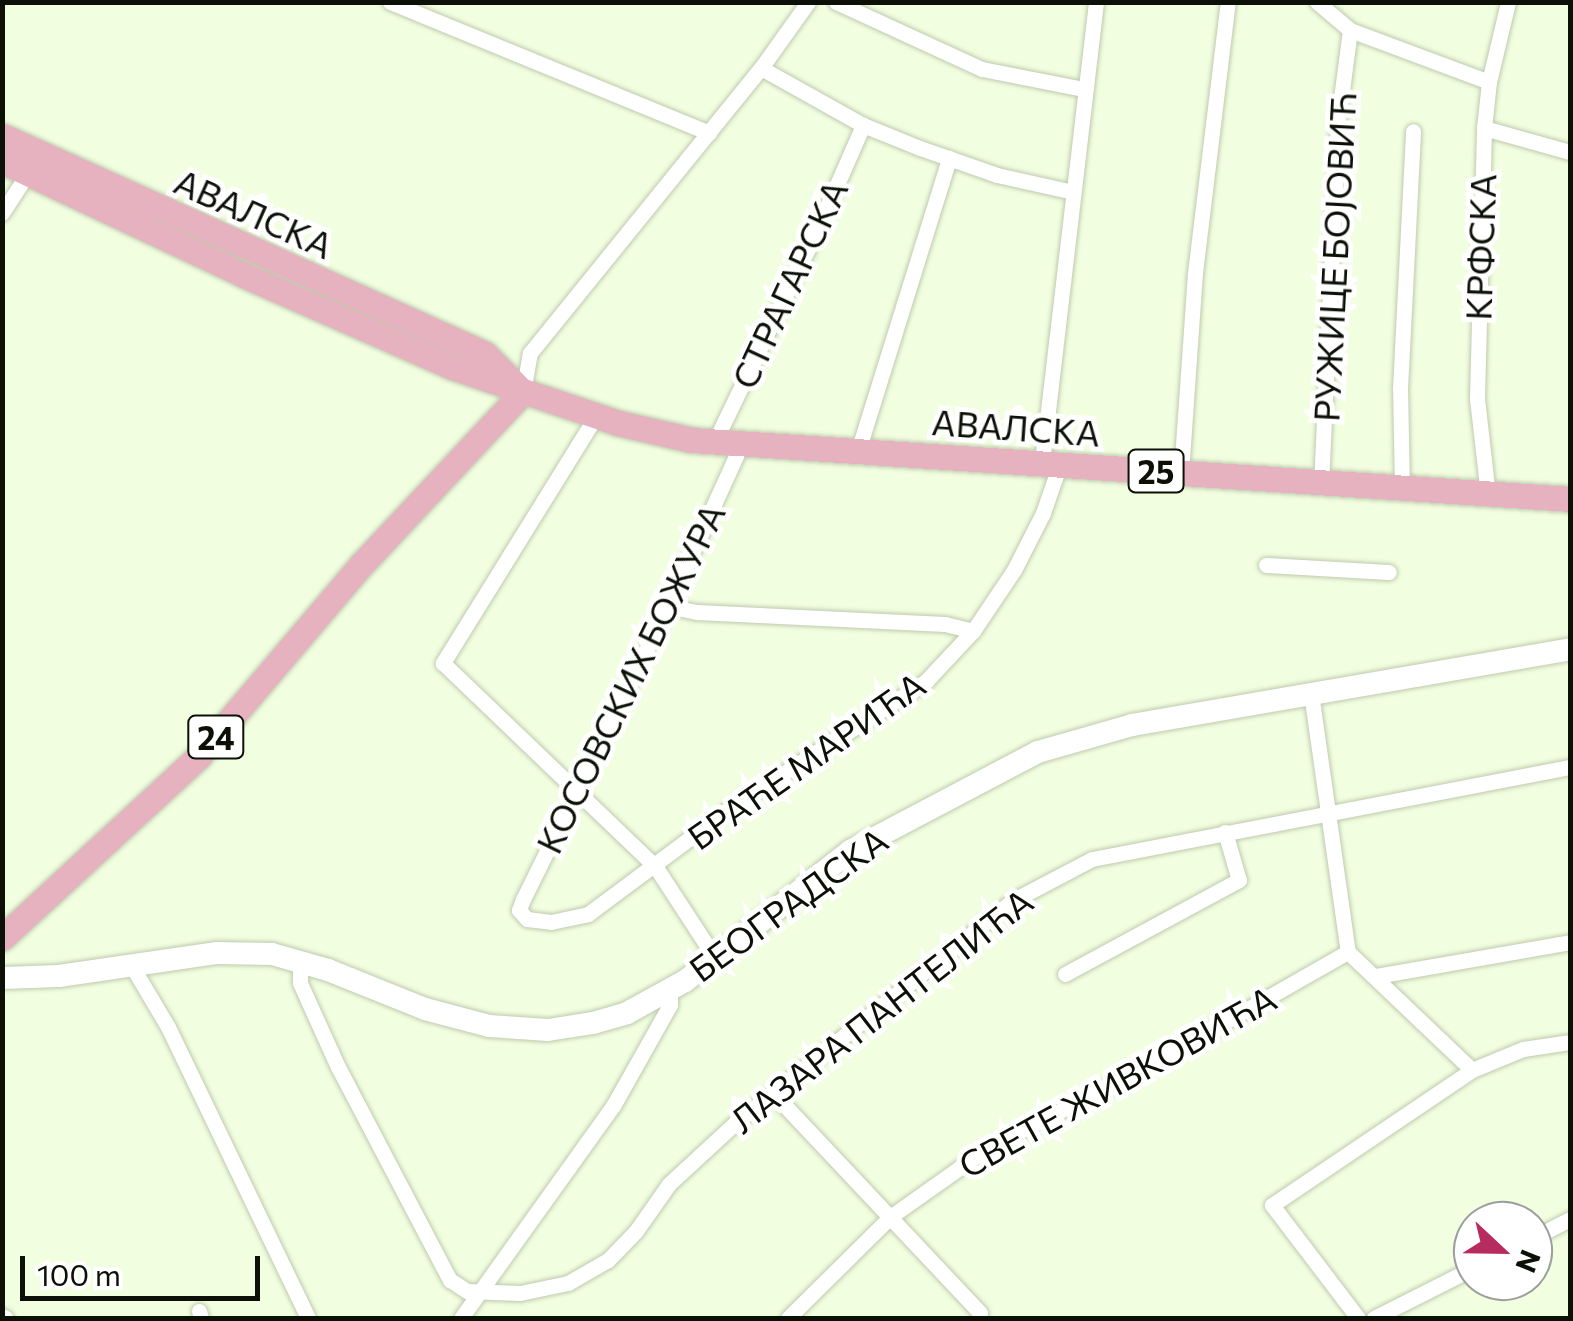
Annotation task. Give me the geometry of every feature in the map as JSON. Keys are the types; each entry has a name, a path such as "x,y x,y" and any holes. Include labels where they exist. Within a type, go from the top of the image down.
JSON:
{"main road":[{"name":"АВАЛСКА","path":"2,136 485,354 523,392"},
{"name":"АВАЛСКА","path":"2,161 280,292 452,367 596,416 714,443 1570,499"},
{"name":"24","path":"2,938 198,756 362,564 523,392"}],"street":[{"path":"390,2 708,133"},
{"path":"523,392 530,352 761,68 808,2"},
{"path":"836,2 982,69 1084,89"},
{"path":"1181,473 1195,273 1228,2"},
{"path":"1317,2 1350,30 1489,82"},
{"name":"КРФСКА","path":"1488,495 1476,398 1484,128 1489,82 1508,2"},
{"name":"БРАЋЕ МАРИЋА","path":"518,910 538,922 577,918 655,866 730,808 926,681 973,631 1031,538 1051,463 1046,405 1071,241 1072,192 1098,3"},
{"name":"РУЖИЦЕ БОЈОВИЋ","path":"1321,484 1338,121 1350,30"},
{"path":"761,68 862,125 998,175 1072,192"},
{"name":"СТРАГАРСКА","path":"714,443 818,230 862,125"},
{"path":"1484,128 1570,152"},
{"path":"1402,489 1400,389 1413,131"},
{"path":"858,451 949,158"},
{"path":"2,213 28,173"},
{"path":"596,416 444,664 655,866 715,958"},
{"name":"КОСОВСКИХ БОЖУРА","path":"518,910 668,606 741,445"},
{"path":"1266,565 1388,572"},
{"path":"668,606 697,612 945,624 973,631"},
{"name":"БЕОГРАДСКА","path":"2,978 46,977 130,963 234,953 300,960 426,1009 508,1028 548,1030 612,1019 670,990 850,851 1006,765 1114,729 1570,649"},
{"path":"1311,693 1348,952 1472,1070"},
{"name":"ЛАЗАРА ПАНТЕЛИЋА","path":"481,1292 505,1295 544,1289 592,1273 622,1247 687,1165 773,1093 1012,901 1092,859 1570,767"},
{"path":"1065,974 1239,880 1225,832"},
{"path":"1376,976 1570,942"},
{"name":"СВЕТЕ ЖИВКОВИЋА","path":"788,1318 890,1217 989,1147 1146,1068 1348,952"},
{"path":"300,960 300,983 338,1067 440,1262 458,1288 481,1292"},
{"path":"130,963 235,1162 308,1318"},
{"path":"461,1318 612,1106 670,1005 670,990"},
{"path":"1358,1318 1272,1205 1472,1070 1523,1049 1570,1042"},
{"path":"773,1093 980,1313"},
{"path":"1374,1318 1453,1278"}]}
